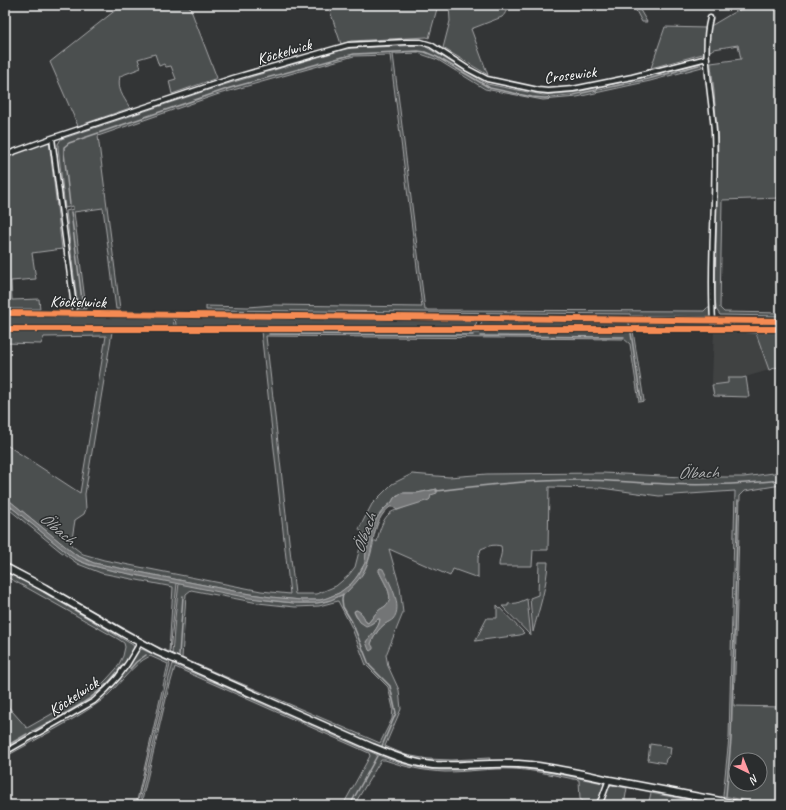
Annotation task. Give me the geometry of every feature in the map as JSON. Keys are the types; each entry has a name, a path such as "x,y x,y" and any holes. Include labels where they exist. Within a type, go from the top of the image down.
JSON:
{"main road":[{"path":"5,567 45,588 140,643 336,732 401,759 432,765 498,763 528,765 610,779 741,805"}],"street":[{"path":"710,18 708,25 707,58 714,132 711,288 713,321"},
{"name":"Crosewick","path":"421,42 431,44 468,69 487,79 548,91 573,89 707,58"},
{"name":"Köckelwick","path":"75,314 52,138 233,78 348,45 421,42"},
{"path":"5,155 52,138"},
{"name":"Köckelwick","path":"5,313 781,321"},
{"name":"Köckelwick","path":"5,752 94,701 118,677 140,643"},
{"path":"598,805 610,779"}],"shaded area":[{"path":"122,5 189,5 217,78 172,94 169,81 176,79 171,66 166,67 164,64 159,66 155,54 138,59 141,68 120,76 119,81 120,89 130,108 78,126 50,62"},
{"path":"328,5 438,5 429,38 351,41 341,44"},
{"path":"449,5 506,5 506,11 502,17 471,29 488,75 443,48 450,21"},
{"path":"633,5 637,5 647,22 642,22"},
{"path":"756,5 781,5 781,198 722,200 720,308 724,312 781,313 781,316 720,315 716,309 715,297 718,145 711,63 741,59 738,45 714,49 708,52 709,27 736,11"},
{"path":"665,27 706,28 706,53 651,68"},
{"path":"423,45 487,84 543,95 577,92 700,63 702,67 650,81 577,97 543,100 485,89 438,60 418,53 393,54 425,310 704,311 707,308 711,308 711,319 631,319 630,314 206,310 206,306 248,307 273,305 422,307 390,55 354,56 219,94 98,136 120,309 116,309 103,208 74,212 86,309 78,309 66,211 73,209 73,206 65,208 58,147 61,139 220,86 342,50 351,48"},
{"path":"49,141 62,249 32,253 36,279 11,281 12,300 39,299 40,309 5,309 5,156"},
{"path":"5,316 173,318 175,332 112,332 85,494 86,509 84,514 75,520 71,545 83,554 104,560 261,591 290,594 261,331 177,332 175,318 477,321 473,333 480,333 479,331 482,321 708,323 711,324 711,332 633,331 644,401 639,402 630,344 624,339 266,336 295,594 317,594 336,586 348,576 355,567 363,536 370,538 365,563 351,584 339,593 327,598 320,600 301,600 244,593 94,563 76,555 5,497 5,444 80,493 106,336 44,337 41,344 5,343"},
{"path":"715,324 730,324 733,332 714,332"},
{"path":"733,324 781,324 781,366 769,370 756,333 735,332"},
{"path":"714,332 756,333 769,370 742,378 728,378 728,383 712,385"},
{"path":"746,377 749,397 714,396 712,385 728,383 728,378"},
{"path":"781,472 781,485 745,491 740,496 734,706 781,707 781,805 770,805 723,796 729,738 735,491 659,496 601,488 549,487 548,550 533,550 532,566 499,566 502,551 501,546 488,546 481,549 478,558 478,578 453,569 450,576 389,549 400,587 403,613 386,655 388,666 399,690 401,709 385,746 406,755 428,759 451,760 490,758 489,761 464,763 428,762 391,753 173,656 172,654 179,583 247,597 281,602 320,603 344,595 360,577 366,567 374,540 377,542 383,522 389,514 393,511 430,497 437,489 397,495 379,515 370,536 361,532 359,529 372,504 392,484 412,474 449,477 487,474 603,473 682,477 744,477","holes":["379,571 389,582 392,589 390,621 378,631 371,644 366,642 376,628 380,619 371,624 365,623 356,617 354,611 356,610 359,612 368,623 378,611 386,606 390,596","191,590 258,603 295,607 319,606 338,601 351,626 366,665 388,687 393,708 392,719 380,743 182,658 186,594"]},
{"path":"437,489 437,493 431,495 429,500 397,510 390,507 379,520 368,561 358,580 344,595 317,603 294,603 249,598 110,570 81,562 72,557 5,502 5,497 76,555 94,563 244,593 301,600 320,600 339,593 351,584 359,574 365,563 366,552 375,522 379,515 394,498 401,493 417,493"},
{"path":"5,502 72,557 79,561 110,570 177,583 170,651 169,652 173,587 101,573 78,564 5,506"},
{"path":"5,562 154,645 169,652 165,653 5,564"},
{"path":"539,562 548,562 546,580 533,632 530,598 538,595"},
{"path":"380,568 383,569 392,587 397,608 393,619 378,630 371,644 373,649 370,651 366,642 376,628 380,619 366,626 360,622 354,612 356,610 360,612 368,623 378,611 388,603 390,596 389,591 379,571"},
{"path":"5,572 26,582 134,647 126,664 114,680 93,699 5,750 5,703 27,728 101,685 117,668 123,656 125,647 124,643 118,639 5,576"},
{"path":"527,599 531,636 502,606 508,606 508,604 517,603"},
{"path":"497,605 524,633 520,635 475,641 487,618 497,618"},
{"path":"142,649 169,662 170,665 137,805 168,664 150,656 137,665 107,696 96,705 5,757 5,754 86,709 115,684 134,657"},
{"path":"173,664 378,755 401,763 434,770 501,768 533,770 603,783 605,788 596,805 589,805 580,799 579,780 513,769 445,772 415,768 381,760 354,805 343,805 370,756 369,753 175,667 141,805 139,805"},
{"path":"650,744 671,747 670,755 666,759 665,763 648,760"},
{"path":"611,785 627,788 624,805 603,805 601,803"},
{"path":"651,793 716,805 697,803 696,805 648,805"}],"waterway":[{"path":"70,205 64,153 64,147 69,143 230,88 354,54 425,52 437,57 490,88 532,97 545,98 573,95 648,79 699,65"},
{"path":"71,212 83,308"},
{"path":"632,316 709,317"},
{"path":"629,323 630,327"},
{"path":"631,333 641,400"},
{"path":"269,334 473,335"},
{"path":"480,336 624,337"},
{"name":"Ölbach","path":"436,491 507,483 560,480 600,480 695,485 738,484 781,480"},
{"path":"726,796 731,739 738,500"},
{"path":"343,594 343,607 352,622 370,666 390,686 396,713 382,746"},
{"path":"179,655 183,596"},
{"path":"130,669 136,662 146,655"},
{"path":"33,731 70,711 94,695 115,676 123,664"},
{"path":"5,747 27,734"},
{"path":"350,805 377,756"}],"cycle path":[{"path":"5,313 781,321"},
{"path":"5,329 781,329"}]}
